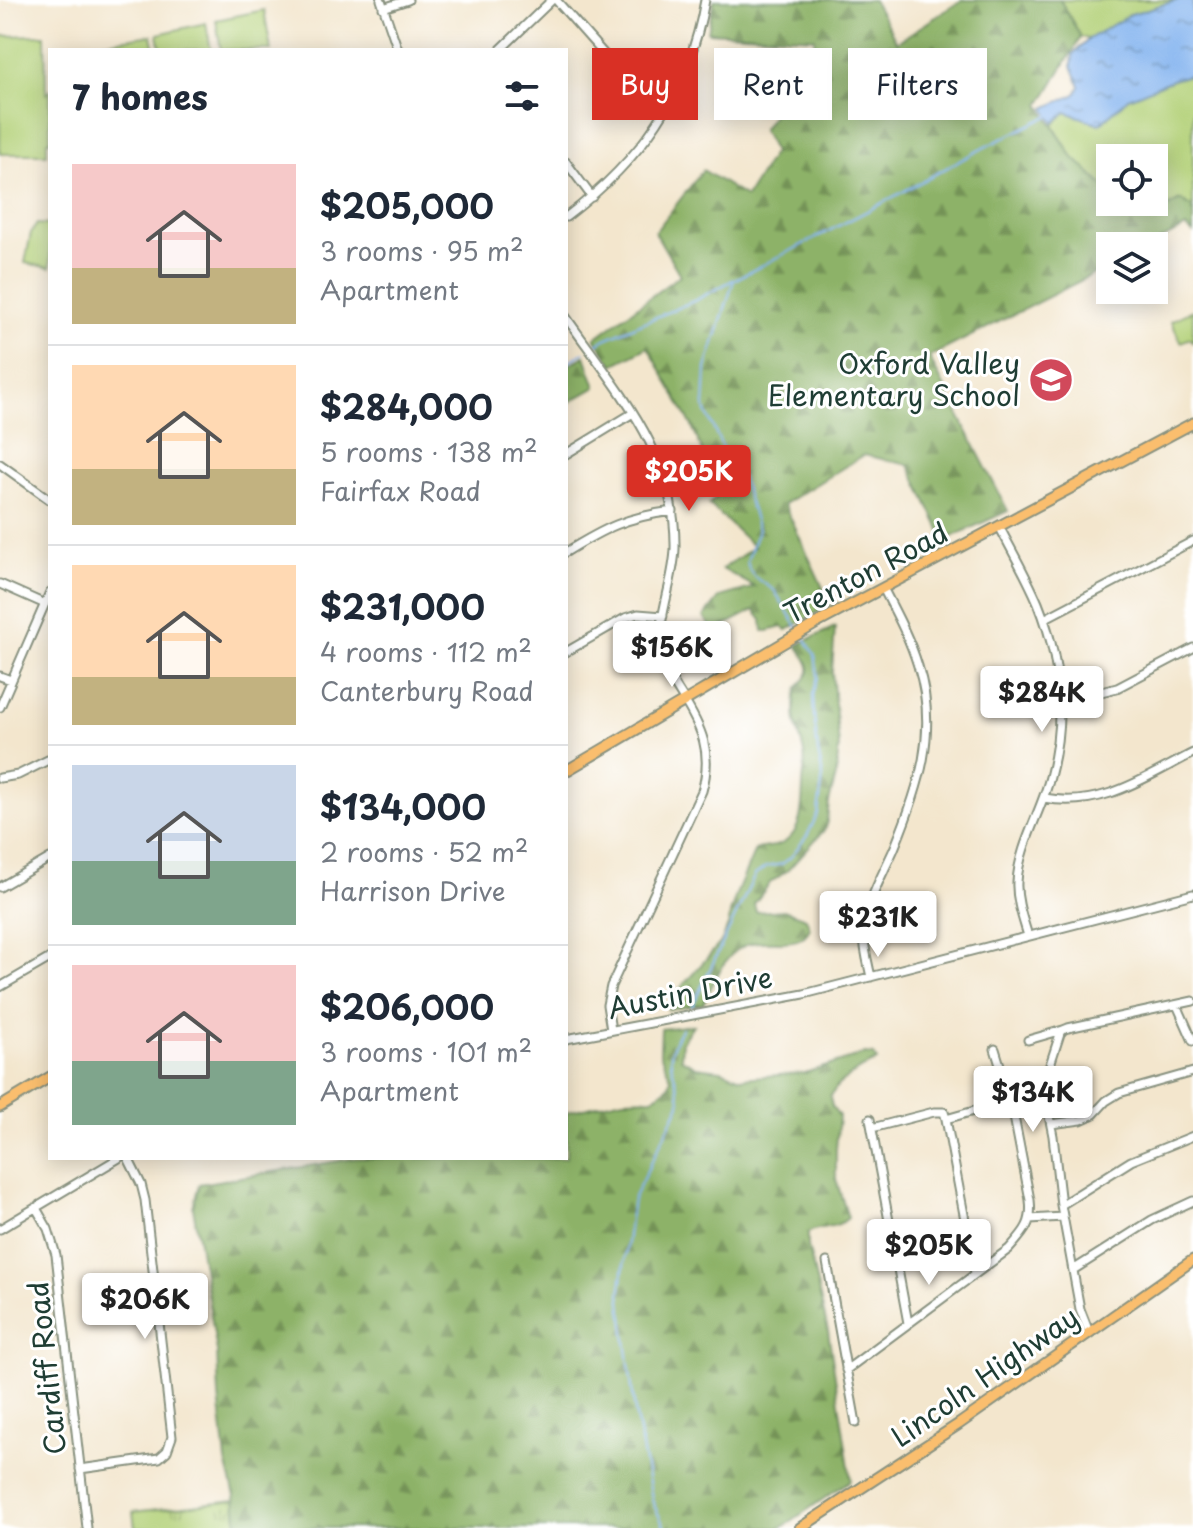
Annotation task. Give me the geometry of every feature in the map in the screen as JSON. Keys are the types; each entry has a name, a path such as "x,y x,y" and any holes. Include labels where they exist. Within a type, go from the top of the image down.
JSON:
{"main road":[{"name":"Trenton Road","path":"568,770 794,636 1193,423"},
{"path":"0,1107 48,1078"},
{"name":"Lincoln Highway","path":"800,1528 959,1424 1193,1260"}],"street":[{"path":"397,48 382,4 408,0"},
{"path":"502,48 554,0 598,48"},
{"path":"693,48 705,0"},
{"path":"568,215 621,170 659,120"},
{"path":"568,165 592,197"},
{"path":"568,320 633,413 651,443 667,482 673,511 675,552 660,639 663,662 706,746 705,781 611,986 607,1005 611,1030"},
{"path":"568,453 633,413"},
{"path":"0,464 48,499"},
{"path":"568,551 625,520 673,511"},
{"path":"999,526 1044,619 1055,657 1060,697 1050,776 1024,850 1017,881 1028,936"},
{"path":"1044,619 1193,541"},
{"path":"0,584 45,604"},
{"path":"871,977 864,940 866,916 918,787 927,723 918,665 883,588"},
{"path":"0,707 48,597"},
{"path":"568,651 625,618 638,614 663,616"},
{"path":"1060,697 1089,695 1117,688 1193,648"},
{"path":"0,676 11,680"},
{"path":"1044,798 1074,801 1103,796 1132,785 1193,753"},
{"path":"0,778 18,775 48,760"},
{"path":"0,887 48,859"},
{"name":"Austin Drive","path":"568,1039 804,994 1193,894"},
{"path":"0,987 48,959"},
{"path":"1028,1040 1193,1001"},
{"path":"1177,1005 1193,1041"},
{"path":"1063,1030 1052,1056 1044,1091 1080,1309 1089,1332"},
{"path":"846,1370 1009,1249 1030,1219 1030,1200 1011,1101 995,1049"},
{"path":"1051,1124 1081,1120 1094,1114 1109,1097 1193,1072"},
{"path":"946,1119 1044,1091"},
{"path":"908,1323 871,1123 944,1112 975,1273"},
{"path":"1061,1205 1131,1161 1193,1136"},
{"path":"0,1229 116,1160"},
{"path":"80,1469 159,1458 167,1451 172,1437 145,1200 129,1160"},
{"path":"1073,1270 1152,1220 1193,1201"},
{"name":"Cardiff Road","path":"36,1208 48,1229 56,1255 87,1528"},
{"path":"1030,1219 1063,1217"},
{"path":"827,1262 856,1423"}],"green space":[{"path":"714,0 873,0 897,42 962,0 1060,0 1081,37 1040,105 1072,156 1096,179 1096,216 1168,216 1168,207 1180,200 1193,208 1193,233 1186,227 1168,236 1168,232 1096,232 1096,273 929,357 1008,511 945,540 909,465 864,455 784,504 831,605 787,630 782,627 763,631 762,620 754,610 714,631 704,617 720,597 755,587 722,569 754,547 709,504 743,474 710,469 691,424 648,347 613,365 595,338 680,275 655,232 703,170 746,197 774,152 762,130 769,120 832,120 832,48 813,48 815,38 708,32"},
{"path":"1060,0 1178,0 1131,14 1089,39 1081,37"},
{"path":"264,10 271,48 221,48 216,20"},
{"path":"206,23 211,48 161,48 158,34"},
{"path":"45,35 47,154 0,154 0,36"},
{"path":"152,35 155,48 94,48 93,44"},
{"path":"1193,74 1193,208 1180,200 1168,207 1168,144 1096,144 1096,179 1072,156 1053,125 1066,112 1100,124 1128,98"},
{"path":"37,224 48,225 48,268 25,263 31,233"},
{"path":"1193,310 1193,342 1190,338 1181,342 1171,321"},
{"path":"585,356 596,387 568,403 568,365"},
{"path":"835,627 832,672 839,746 826,828 788,870 770,883 754,904 756,912 784,910 806,918 810,928 795,941 756,942 741,947 726,961 703,1004 668,1010 677,992 722,941 737,892 755,850 785,842 798,824 805,762 795,703 798,688 809,670 797,645"},
{"path":"693,1025 682,1042 681,1059 696,1067 721,1070 741,1078 805,1073 865,1054 874,1055 877,1061 838,1085 830,1097 839,1116 836,1179 848,1218 839,1224 808,1233 808,1246 828,1331 851,1480 781,1528 238,1528 235,1496 226,1461 217,1352 193,1207 199,1184 344,1160 568,1160 568,1112 623,1099 653,1098 669,1086 671,1078 660,1054 661,1029"},
{"path":"235,1500 237,1528 135,1528 133,1512"}],"water":[{"path":"1178,0 1193,0 1193,74 1128,98 1100,124 1066,112 1054,123 1045,108 1076,94 1080,86 1072,66 1073,54 1089,39 1131,14"}],"waterway":[{"path":"799,630 774,590 749,569 747,561 758,530 738,466 728,460 704,407 706,368 734,280 1050,115"},
{"path":"591,348 733,280"},
{"path":"568,362 585,352"},
{"path":"692,1007 755,875 790,858 807,836 818,813 823,776 814,715 813,695 818,677 815,655 803,635"},
{"path":"665,1528 653,1503 635,1411 620,1294 633,1199 680,1104 671,1052 681,1029"}],"place":[{"name":"Oxford Valley Elementary School","path":"1051,380"}]}
